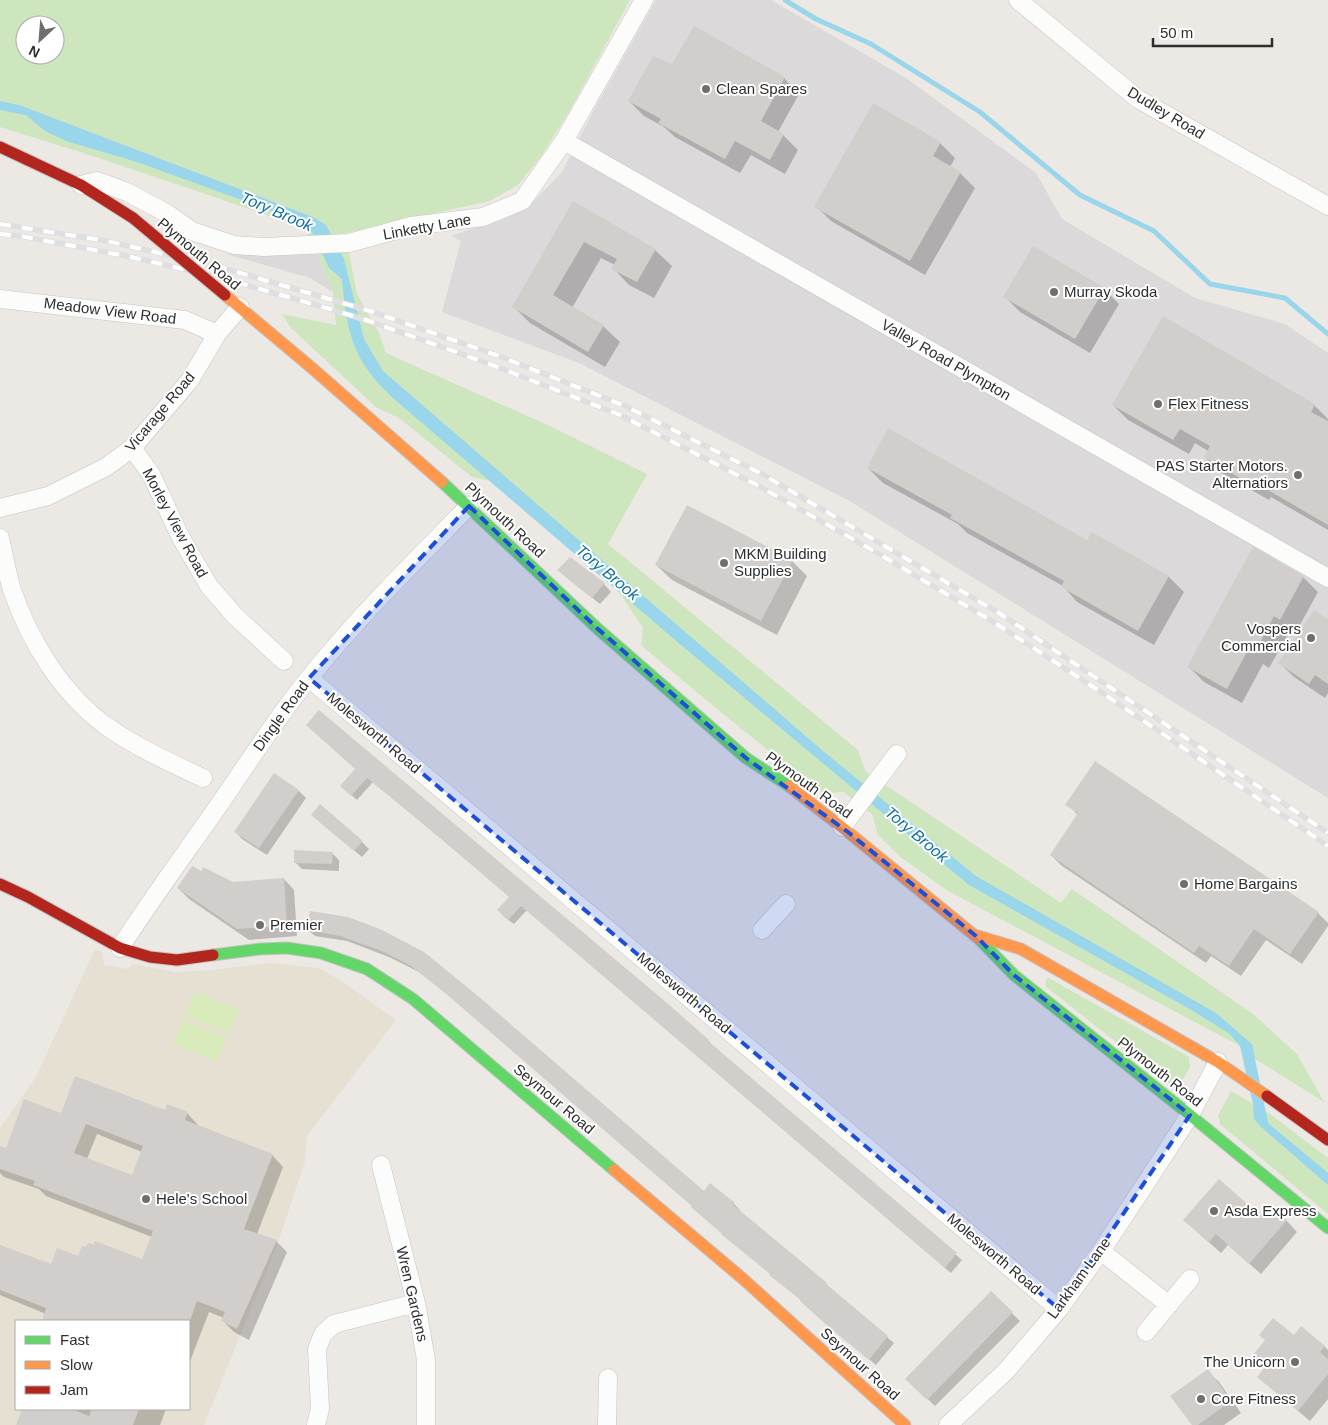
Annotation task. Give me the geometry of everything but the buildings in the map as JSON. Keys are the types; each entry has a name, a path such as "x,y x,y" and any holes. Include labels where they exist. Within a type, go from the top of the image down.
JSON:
{"main road":[{"name":"Plymouth Road","path":"0,147 81,185 108,200 133,218 469,506 598,629 746,758 787,784 842,827 976,936 1014,975 1190,1114 1328,1228"},
{"name":"Seymour Road","path":"0,884 28,897 120,948 150,957 177,960 260,949 287,948 321,954 367,969 413,999 742,1278 905,1425"},
{"name":"Plymouth Road","path":"976,936 1021,949 1218,1062 1328,1140"}],"street":[{"name":"Linketty Lane","path":"81,185 97,181 127,192 168,214 192,231 234,245 264,247 349,243 411,226 483,217 522,201 564,141 644,0"},
{"name":"Dudley Road","path":"1018,0 1138,99 1328,206"},
{"name":"Valley Road Plympton","path":"564,141 1328,578"},
{"name":"Meadow View Road","path":"0,299 186,320 217,334"},
{"name":"Vicarage Road","path":"0,508 48,496 106,467 132,448 190,380 217,334 240,308"},
{"name":"Morley View Road","path":"132,448 151,474 180,536 209,586 235,616 284,661"},
{"name":"Dingle Road","path":"120,948 156,893 272,727 309,678 402,575 469,506"},
{"path":"0,538 12,589 27,628 46,660 74,698 108,727 156,756 203,778"},
{"name":"Molesworth Road","path":"309,678 1059,1309"},
{"path":"842,827 897,754"},
{"path":"762,930 786,904"},
{"name":"Larkham Lane","path":"948,1425 1006,1371 1059,1309 1101,1251 1190,1114 1218,1062"},
{"name":"Wren Gardens","path":"381,1165 416,1303 426,1360 426,1425"},
{"path":"1101,1251 1169,1305"},
{"path":"1146,1332 1190,1279"},
{"path":"316,1425 320,1409 317,1349 323,1334 334,1324 416,1303"},
{"path":"607,1425 608,1378"}],"highlighted area":[{"path":"469,506 598,629 746,758 848,832 976,936 1014,975 1190,1115 1059,1309 309,678"}],"shaded area":[{"path":"656,0 771,0 906,78 1036,173 1062,219 1195,298 1285,324 1328,353 1328,798 848,500 579,363 442,312 461,241 451,236 526,209 562,172 595,108"},
{"path":"316,252 333,292 310,278 226,254"},
{"name":"Hele's School","path":"95,949 102,952 104,965 127,969 133,964 175,972 271,963 319,968 343,982 396,1020 307,1136 305,1161 280,1237 204,1425 0,1425 0,1128 36,1077"}],"green space":[{"path":"0,0 630,0 570,110 542,155 518,185 490,201 345,233 357,294 379,333 386,353 550,426 647,474 608,544 858,750 866,772 1061,903 1072,889 1253,1014 1297,1054 1324,1102 1255,1059 1240,1046 948,891 899,856 878,835 872,814 843,792 830,793 818,791 641,645 643,628 619,592 490,481 472,477 399,418 377,408 291,328 282,314 336,325 333,292 308,233 302,227 96,157 0,127"},
{"path":"1047,977 1189,1057 1190,1067 1177,1090 1045,986"},
{"path":"195,992 239,1009 230,1033 185,1016"},
{"path":"182,1020 227,1037 217,1062 173,1044"},
{"path":"1231,1091 1266,1111 1328,1158 1328,1214 1220,1124 1218,1116"}],"water":[{"name":"Tory Brook","path":"0,101 19,105 313,217 326,225 344,259 364,339 383,371 823,751 976,876 1216,1013 1252,1044 1268,1123 1328,1173 1328,1185 1254,1119 1253,1104 1240,1046 1230,1034 1193,1011 969,885 675,640 394,399 369,372 360,358 354,345 346,315 342,279 329,268 308,224 137,162 66,141 45,131 26,115 0,110"}],"waterway":[{"path":"785,0 816,19 871,44 980,112 1080,195 1154,231 1210,284 1285,298 1328,334"}],"railway":[{"path":"0,224 107,241 220,267 370,311 499,356 625,406 762,474 999,613 1328,833"},
{"path":"0,234 131,257 225,279 330,309 495,366 620,415 757,485 874,551 995,623 1098,690 1328,846"}],"traffic: fast":[{"path":"442,482 598,629 746,758 789,786"},
{"path":"979,939 1014,975 1328,1228"},
{"path":"213,955 260,949 287,948 321,953 367,969 413,999 614,1170"}],"traffic: slow":[{"path":"225,295 442,482"},
{"path":"789,786 979,939"},
{"path":"978,936 1021,949 1218,1062 1267,1096"},
{"path":"614,1170 742,1278 905,1425"}],"traffic: jam":[{"path":"0,147 81,185 133,218"},
{"path":"133,218 225,295"},
{"path":"0,884 28,897 120,948 150,957 177,960 213,955"},
{"path":"1267,1096 1328,1140"}],"place":[{"name":"Clean Spares","path":"706,89"},
{"name":"Murray Skoda","path":"1054,292"},
{"name":"Flex Fitness","path":"1158,404"},
{"name":"PAS Starter Motors. Alternatiors","path":"1298,475"},
{"name":"MKM Building Supplies","path":"724,563"},
{"name":"Vospers Commercial","path":"1311,638"},
{"name":"Home Bargains","path":"1184,884"},
{"name":"Premier","path":"260,925"},
{"name":"Hele's School","path":"146,1199"},
{"name":"Asda Express","path":"1214,1211"},
{"name":"The Unicorn","path":"1295,1362"},
{"name":"Core Fitness","path":"1201,1399"}]}
